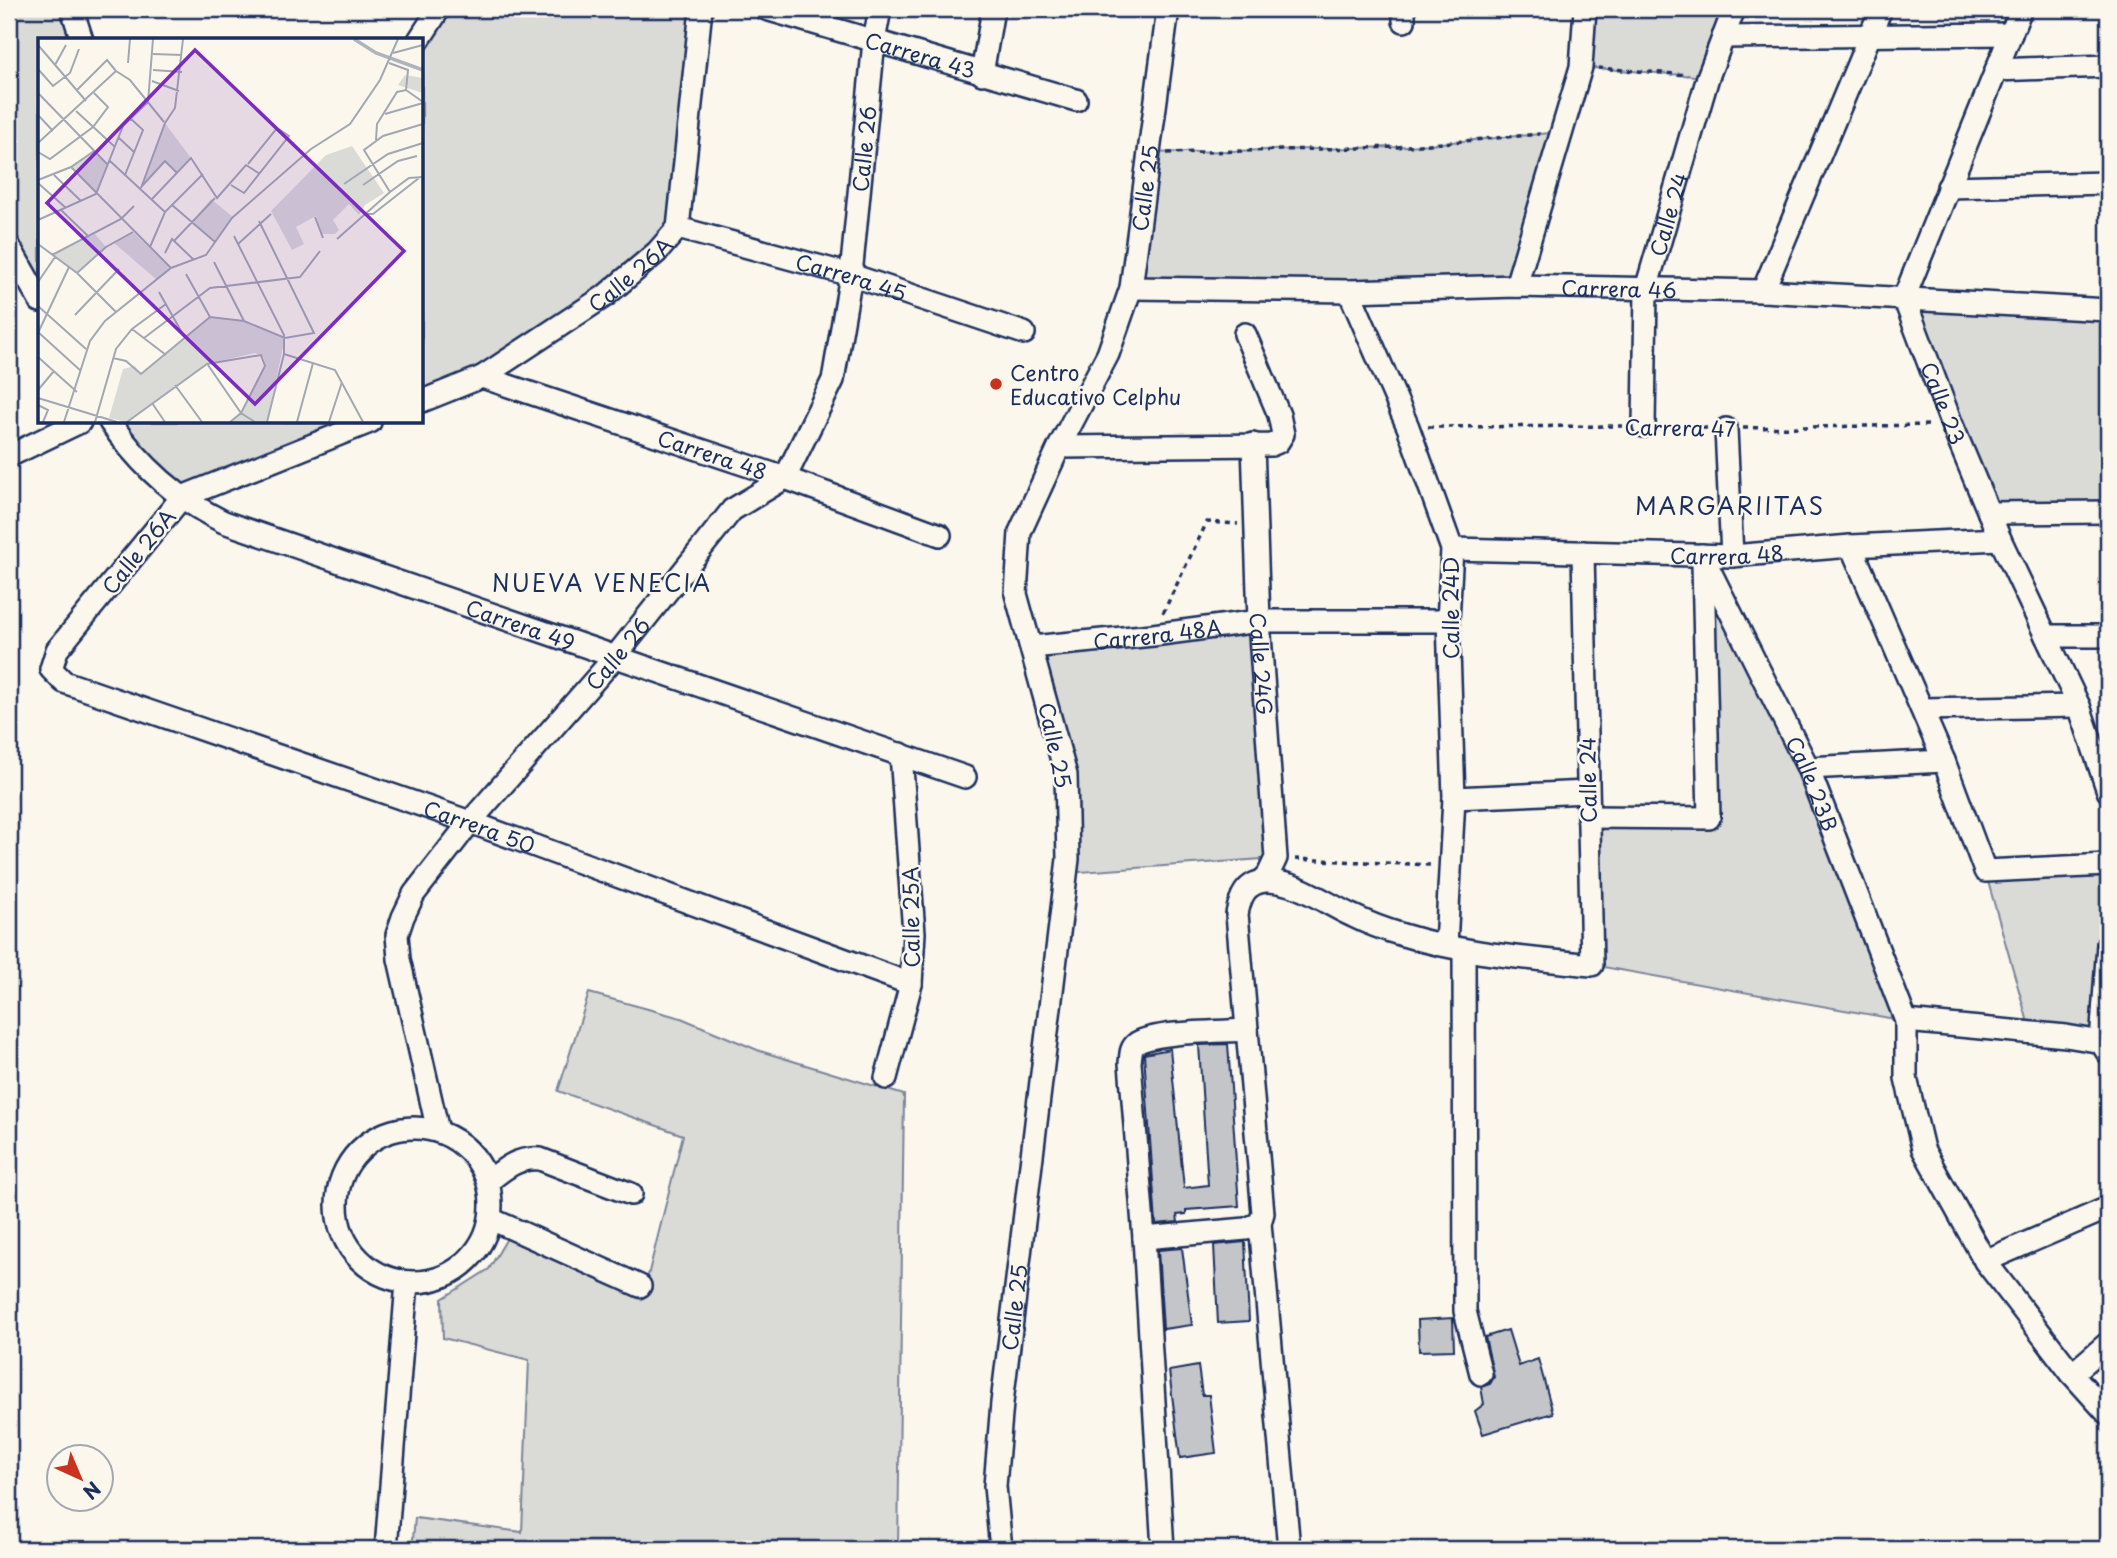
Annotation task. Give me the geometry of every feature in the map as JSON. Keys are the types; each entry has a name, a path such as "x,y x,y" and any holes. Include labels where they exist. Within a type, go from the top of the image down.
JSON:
{"street":[{"path":"72,9 81,38"},
{"path":"420,38 439,9"},
{"name":"Calle 26A","path":"424,400 482,377 605,296 657,252 677,228 701,9"},
{"name":"Carrera 43","path":"766,9 1076,100"},
{"name":"Calle 26","path":"438,1131 399,959 397,935 403,917 414,894 470,822 615,657 732,510 785,478 833,380 851,275 874,41 880,9"},
{"path":"982,74 993,9"},
{"name":"Calle 25","path":"1001,1549 995,1486 1002,1403 1068,859 1066,775 1016,594 1020,533 1059,447 1108,354 1131,288 1168,9"},
{"path":"1516,286 1581,67 1585,9"},
{"name":"Calle 24","path":"1644,426 1646,289 1708,77 1734,9"},
{"path":"1763,291 1881,9"},
{"path":"1904,298 2021,9"},
{"path":"1723,37 2011,34"},
{"path":"1996,70 2108,65"},
{"path":"1948,187 2108,183"},
{"name":"Carrera 45","path":"677,228 851,275 1024,333"},
{"path":"9,246 38,297"},
{"name":"Carrera 46","path":"1131,288 1349,291 1516,286 1763,291 2108,310"},
{"name":"Calle 24D","path":"1349,291 1408,427 1452,549 1448,621 1454,798 1451,866 1465,1311 1481,1374"},
{"name":"Calle 23","path":"1904,298 1952,425 2000,540 2079,706 2108,791"},
{"path":"1059,447 1271,445 1278,442 1283,434 1279,415 1245,334"},
{"name":"Carrera 48","path":"482,377 785,478 940,535"},
{"path":"9,456 76,424"},
{"name":"Carrera 49","path":"112,424 143,464 197,509 224,522 965,776"},
{"name":"Calle 26A","path":"51,669 57,650 182,497 365,424"},
{"path":"1726,429 1732,556"},
{"name":"Calle 24G","path":"1254,444 1259,621 1276,858"},
{"path":"1989,513 2108,512"},
{"name":"Carrera 48","path":"1452,549 1732,556 2000,540"},
{"path":"1851,547 1944,761 1985,871 2108,865"},
{"name":"Calle 24","path":"1455,948 1592,965 1583,552"},
{"path":"1588,817 1709,818 1702,555"},
{"name":"Calle 23B","path":"1702,555 1808,768 1906,1021"},
{"name":"Carrera 48A","path":"1032,647 1259,621 1448,621"},
{"path":"2046,636 2108,636"},
{"name":"Carrera 50","path":"51,669 64,682 470,822 911,984"},
{"path":"1922,709 2079,706"},
{"name":"Calle 25A","path":"886,1078 911,984 914,933 901,754"},
{"path":"1808,768 1944,761"},
{"path":"1454,798 1587,792"},
{"path":"1276,858 1268,875 1242,894 1237,914 1263,1213 1260,1223 1289,1549"},
{"path":"1262,881 1282,882 1366,922 1403,935 1455,948"},
{"path":"2108,944 2106,1046 2066,1036 1906,1021 1906,1078 1923,1149 1985,1261 2073,1374 2108,1413"},
{"path":"1163,1549 1131,1050 1137,1043 1157,1037 1247,1030"},
{"path":"413,1127 438,1131 455,1138 470,1150 489,1181 491,1219 480,1245 461,1266 444,1276 426,1281 390,1279 360,1261 349,1248 337,1215 340,1181 358,1151 387,1132 413,1127"},
{"path":"489,1181 525,1157 540,1158 631,1194"},
{"path":"1985,1261 2108,1208"},
{"path":"491,1219 640,1286"},
{"path":"1144,1238 1223,1233 1246,1229 1260,1223"},
{"path":"386,1549 407,1282"},
{"path":"2073,1374 2108,1343"}],"path":[{"path":"1581,67 1708,77"},
{"path":"1148,153 1397,147 1562,132"},
{"name":"Carrera 47","path":"1408,427 1644,426 1726,429 1952,425"},
{"path":"1153,635 1207,522 1255,525"},
{"path":"1276,858 1451,866"}],"shaded area":[{"path":"9,9 72,9 81,38 38,38 38,297 9,246"},
{"path":"439,9 701,9 678,228 605,296 424,400 424,38"},
{"path":"1585,9 1732,9 1708,77 1581,67"},
{"path":"1562,132 1516,286 1131,288 1148,153 1397,147"},
{"path":"1904,298 2108,310 2108,512 1989,513"},
{"path":"112,424 365,424 182,497"},
{"path":"1702,555 1812,777 1906,1021 1592,965 1588,817 1709,818"},
{"path":"1259,621 1276,858 1066,873 1066,775 1032,647"},
{"path":"2108,865 2108,930 2101,1042 2031,1033 1985,871"},
{"path":"589,993 681,1018 760,1051 904,1095 898,1549 412,1549 415,1518 522,1532 529,1360 443,1338 442,1299 489,1269 510,1233 642,1300 683,1135 558,1091"}],"building":[{"path":"1228,1044 1239,1206 1186,1210 1186,1214 1177,1215 1178,1222 1156,1224 1144,1054 1170,1049 1184,1188 1208,1185 1199,1045"},
{"path":"1245,1242 1249,1321 1218,1323 1214,1245"},
{"path":"1182,1248 1192,1325 1163,1329 1158,1250"},
{"path":"1453,1318 1454,1350 1419,1351 1418,1320"},
{"path":"1508,1330 1519,1366 1538,1359 1553,1413 1483,1434 1475,1411 1484,1404 1481,1387 1490,1384 1494,1377 1485,1337"},
{"path":"1198,1366 1202,1395 1209,1395 1216,1453 1180,1458 1169,1371"}],"place":[{"name":"Centro Educativo Celphu","path":"996,384"}],"district":[{"name":"MARGARIITAS","path":"1730,505"},
{"name":"NUEVA VENECIA","path":"602,582"}]}
